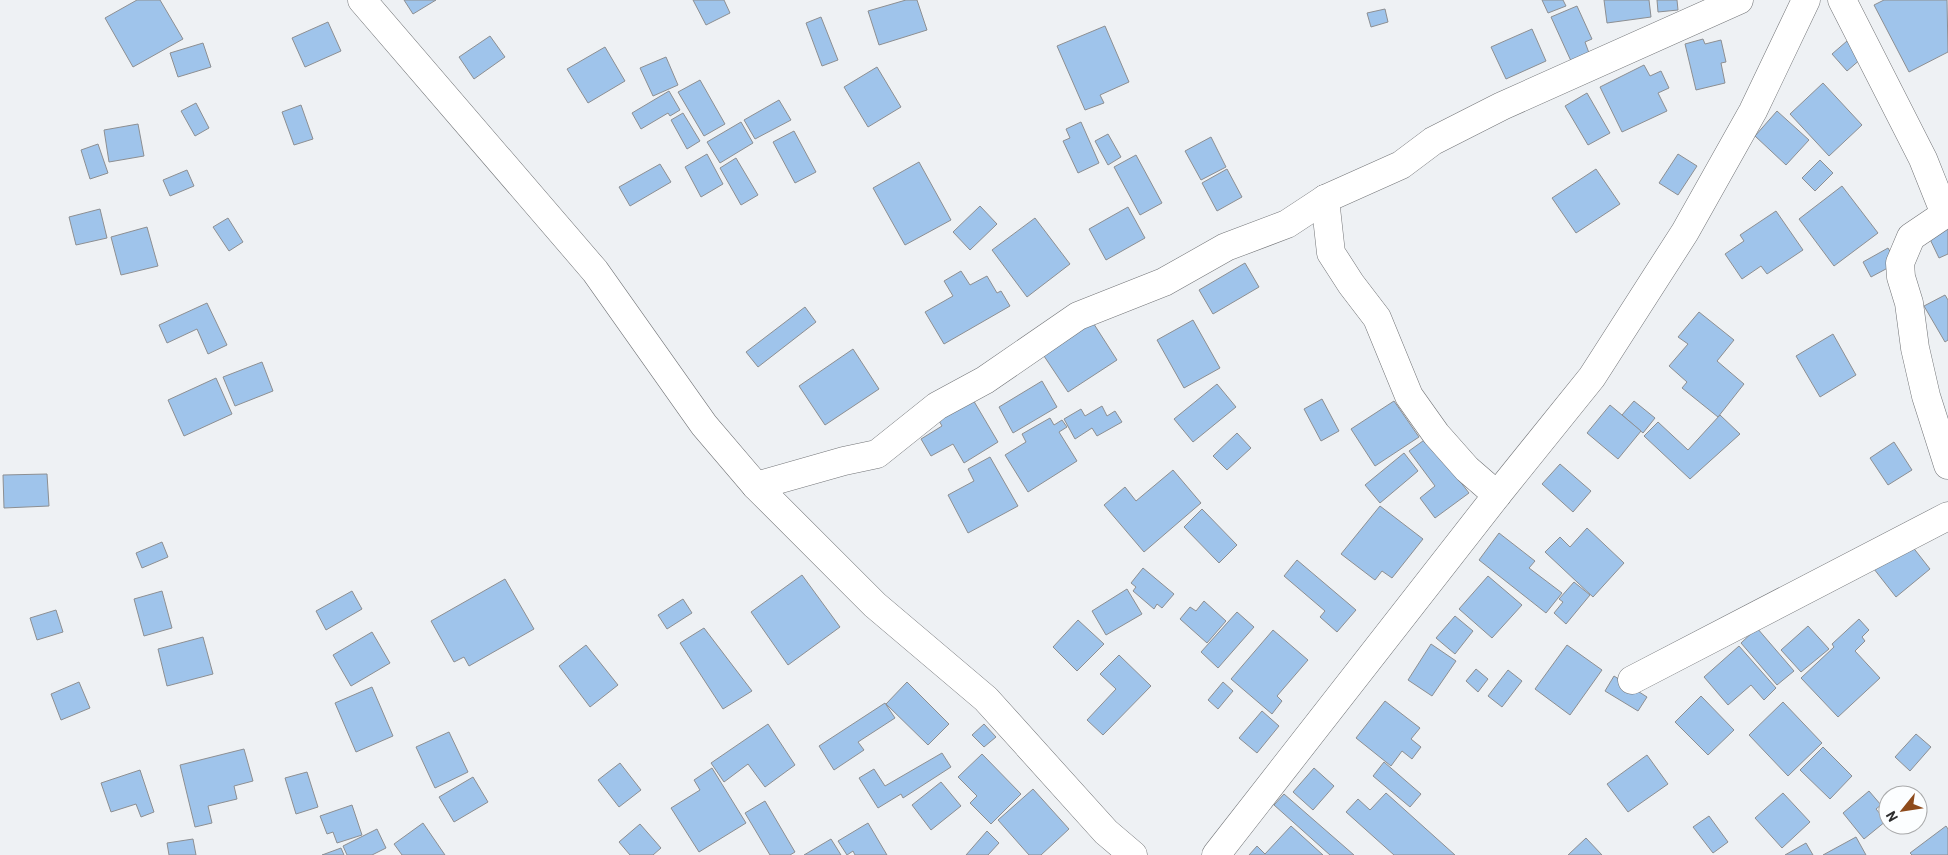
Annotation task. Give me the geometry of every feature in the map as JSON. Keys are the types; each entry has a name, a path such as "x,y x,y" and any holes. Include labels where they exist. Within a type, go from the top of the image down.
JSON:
{"street":[{"path":"362,0 595,271 704,425 756,486 875,605 986,699 1106,832 1133,855"},
{"path":"756,486 844,461 877,454 937,406 985,380 1078,316 1164,282 1226,247 1287,224 1325,199 1401,165 1433,141 1502,106 1739,0"},
{"path":"1216,855 1497,495 1592,377 1685,232 1753,111 1806,0"},
{"path":"1842,0 1923,159 1945,214 1911,237 1900,263 1901,277 1910,303 1915,348 1926,396 1948,465"},
{"path":"1325,199 1331,253 1351,284 1377,318 1409,396 1448,448 1467,469 1497,495"},
{"path":"1632,680 1948,516"}],"building":[{"path":"137,0 160,0 183,39 133,67 105,18"},
{"path":"404,0 436,0 413,14"},
{"path":"693,0 724,0 730,13 706,25"},
{"path":"906,0 917,0 927,30 879,45 868,11"},
{"path":"1542,0 1563,0 1566,6 1548,13"},
{"path":"1604,0 1649,0 1651,17 1607,23"},
{"path":"1657,0 1677,0 1678,10 1658,12"},
{"path":"1884,0 1947,0 1948,52 1909,72 1874,5"},
{"path":"1577,6 1592,39 1585,42 1589,53 1571,61 1551,17"},
{"path":"1385,9 1388,22 1371,27 1367,13"},
{"path":"821,17 838,60 822,66 806,23"},
{"path":"328,22 341,51 305,67 292,38"},
{"path":"1105,26 1129,82 1100,95 1104,103 1085,110 1057,46"},
{"path":"1532,29 1546,61 1506,79 1491,47"},
{"path":"490,36 505,57 474,79 459,57"},
{"path":"1703,39 1705,44 1721,40 1726,62 1721,63 1725,83 1696,90 1685,44"},
{"path":"1847,41 1862,58 1847,71 1832,54"},
{"path":"203,43 211,67 178,77 170,53"},
{"path":"605,47 625,81 588,103 567,69"},
{"path":"666,57 678,85 653,96 640,68"},
{"path":"1644,65 1650,76 1661,71 1669,88 1658,93 1667,111 1622,132 1600,87"},
{"path":"877,67 901,107 868,127 844,87"},
{"path":"700,80 725,124 704,136 678,92"},
{"path":"1823,83 1862,125 1829,156 1790,114"},
{"path":"669,91 680,110 670,116 668,113 641,129 632,113"},
{"path":"1587,93 1610,133 1588,145 1565,106"},
{"path":"779,100 791,120 755,139 744,120"},
{"path":"196,103 209,128 195,136 181,111"},
{"path":"301,105 313,139 294,145 282,112"},
{"path":"1777,111 1809,140 1786,165 1755,136"},
{"path":"683,113 700,141 687,149 671,120"},
{"path":"741,122 753,143 720,163 707,142"},
{"path":"1081,122 1099,163 1078,173 1063,141 1070,138 1066,129"},
{"path":"138,124 144,156 109,162 104,130"},
{"path":"794,131 816,172 795,183 773,142"},
{"path":"1108,134 1121,157 1108,165 1095,141"},
{"path":"1211,137 1226,167 1201,180 1185,151"},
{"path":"98,144 108,173 90,179 81,150"},
{"path":"707,154 723,184 701,197 685,167"},
{"path":"1678,154 1697,166 1678,195 1659,183"},
{"path":"1136,155 1162,203 1140,215 1114,167"},
{"path":"736,158 758,195 741,205 720,168"},
{"path":"1820,160 1833,173 1815,191 1802,178"},
{"path":"919,162 951,220 905,245 873,188"},
{"path":"660,164 671,182 630,206 619,187"},
{"path":"1227,169 1242,197 1217,211 1202,183"},
{"path":"1596,169 1620,204 1576,233 1552,198"},
{"path":"187,170 194,186 170,196 163,180"},
{"path":"1842,186 1878,233 1834,266 1799,219"},
{"path":"980,206 997,224 970,250 953,232"},
{"path":"1128,207 1145,238 1106,260 1089,229"},
{"path":"100,209 107,238 76,245 69,217"},
{"path":"1776,211 1803,250 1767,274 1761,266 1742,279 1725,254 1744,241 1740,235"},
{"path":"228,218 243,242 229,251 213,227"},
{"path":"1035,218 1070,264 1027,297 992,250"},
{"path":"1948,223 1948,254 1939,258 1927,233"},
{"path":"147,227 158,266 121,275 111,237"},
{"path":"1888,248 1897,263 1871,277 1863,262"},
{"path":"1245,263 1259,287 1213,314 1199,290"},
{"path":"961,271 970,285 987,276 997,293 1001,291 1010,306 944,344 925,312 953,296 944,281"},
{"path":"1945,295 1948,300 1948,340 1945,342 1924,306"},
{"path":"207,303 227,345 208,354 197,329 167,343 159,325"},
{"path":"805,307 816,322 758,367 746,352"},
{"path":"1699,312 1734,340 1717,361 1744,384 1718,417 1682,388 1687,382 1669,366 1688,344 1678,337"},
{"path":"1090,318 1117,360 1068,392 1040,350"},
{"path":"1193,320 1220,368 1184,388 1157,340"},
{"path":"1833,334 1856,375 1820,397 1796,356"},
{"path":"853,349 879,389 825,425 799,386"},
{"path":"262,362 273,391 235,406 223,377"},
{"path":"216,378 232,414 184,436 168,400"},
{"path":"1042,381 1057,407 1013,433 999,407"},
{"path":"1217,384 1236,407 1193,442 1174,419"},
{"path":"972,398 998,442 964,463 953,444 931,456 921,439 942,426 938,419"},
{"path":"1322,399 1339,431 1321,441 1304,409"},
{"path":"1394,401 1419,437 1375,466 1351,429"},
{"path":"1634,401 1655,418 1643,433 1622,415"},
{"path":"1610,405 1641,431 1618,459 1587,433"},
{"path":"1102,406 1107,416 1115,411 1122,422 1097,436 1092,428 1075,439 1064,419 1081,409 1085,416"},
{"path":"1720,415 1740,434 1690,479 1644,436 1658,422 1688,450"},
{"path":"1050,418 1054,425 1062,420 1067,427 1059,432 1077,461 1028,492 1005,455 1026,442 1022,434"},
{"path":"1237,433 1251,448 1227,470 1213,456"},
{"path":"1427,438 1469,493 1435,518 1420,498 1435,486 1409,451"},
{"path":"1894,442 1912,470 1888,485 1870,458"},
{"path":"1404,453 1418,471 1380,503 1365,485"},
{"path":"990,457 1018,506 968,533 948,495 974,481 968,469"},
{"path":"1560,464 1591,491 1573,512 1542,484"},
{"path":"1173,470 1201,503 1144,552 1104,505 1125,487 1136,501"},
{"path":"47,474 49,506 4,508 3,475"},
{"path":"1380,506 1423,539 1392,578 1382,571 1375,580 1341,554"},
{"path":"1202,509 1237,545 1219,563 1184,527"},
{"path":"1587,528 1624,563 1593,597 1545,552 1560,537 1570,547"},
{"path":"1499,533 1535,561 1529,568 1562,593 1546,613 1479,560"},
{"path":"1908,541 1930,569 1896,597 1874,569"},
{"path":"162,542 168,557 142,568 136,553"},
{"path":"1297,560 1356,610 1337,632 1320,617 1325,611 1284,576"},
{"path":"1143,568 1174,594 1162,608 1157,604 1154,609 1133,591 1136,587 1131,583"},
{"path":"802,575 840,627 788,665 751,612"},
{"path":"1488,576 1522,605 1492,638 1459,609"},
{"path":"505,579 534,629 469,666 464,657 454,662 431,621"},
{"path":"1574,582 1590,595 1566,624 1554,613 1563,602 1559,599"},
{"path":"1127,589 1142,614 1106,635 1092,611"},
{"path":"162,591 172,628 144,636 134,599"},
{"path":"352,591 362,609 326,630 316,611"},
{"path":"683,599 692,613 667,629 658,615"},
{"path":"1204,601 1226,621 1207,643 1180,619 1190,607 1196,611"},
{"path":"56,610 63,632 37,640 30,618"},
{"path":"1237,612 1254,627 1218,668 1201,652"},
{"path":"1455,616 1473,631 1455,654 1436,638"},
{"path":"1859,619 1869,630 1862,637 1865,641 1855,651 1880,678 1838,717 1801,678 1834,647 1832,644"},
{"path":"1078,620 1104,644 1077,671 1053,647"},
{"path":"1808,626 1829,649 1801,672 1781,650"},
{"path":"704,628 752,691 723,709 680,643"},
{"path":"1757,628 1794,671 1777,685 1741,643"},
{"path":"1273,630 1308,660 1277,696 1282,701 1272,714 1231,679"},
{"path":"372,632 390,663 351,686 333,655"},
{"path":"203,637 213,674 167,686 158,649"},
{"path":"1431,644 1456,661 1432,696 1408,680"},
{"path":"586,645 618,685 590,707 559,666"},
{"path":"1567,645 1602,670 1570,715 1535,689"},
{"path":"1739,646 1776,688 1764,700 1751,685 1728,705 1704,677"},
{"path":"1119,655 1151,686 1103,735 1087,720 1116,689 1100,674"},
{"path":"1476,669 1488,679 1478,692 1466,681"},
{"path":"1508,670 1522,681 1502,707 1488,696"},
{"path":"1614,676 1647,697 1638,711 1605,691"},
{"path":"79,682 90,708 61,720 51,694"},
{"path":"907,682 949,724 928,745 886,704"},
{"path":"1223,682 1233,691 1218,709 1208,700"},
{"path":"372,687 393,736 356,752 335,703"},
{"path":"1701,696 1734,730 1708,755 1675,722"},
{"path":"1385,701 1420,728 1411,739 1421,747 1412,759 1402,751 1391,766 1356,738"},
{"path":"1783,702 1822,743 1788,776 1749,735"},
{"path":"885,703 895,718 858,742 864,750 834,770 819,746"},
{"path":"1262,711 1279,726 1257,753 1239,738"},
{"path":"768,724 795,765 765,787 748,764 724,782 711,763"},
{"path":"984,724 996,737 984,747 972,735"},
{"path":"449,732 468,772 435,788 416,747"},
{"path":"1916,734 1931,747 1910,771 1895,757"},
{"path":"1823,747 1852,776 1830,799 1800,770"},
{"path":"244,749 253,781 234,786 237,799 208,806 212,823 195,827 180,765"},
{"path":"942,753 951,767 903,798 901,794 878,808 859,778 874,769 885,786"},
{"path":"982,754 1021,794 991,824 970,803 977,796 958,777"},
{"path":"1647,755 1668,784 1628,812 1607,784"},
{"path":"1384,762 1421,794 1410,807 1373,776"},
{"path":"620,763 641,790 619,807 598,780"},
{"path":"712,768 746,823 699,852 671,808 700,790 694,780"},
{"path":"1314,768 1334,786 1313,810 1293,792"},
{"path":"140,770 154,812 141,817 136,804 111,812 101,783"},
{"path":"307,772 318,807 296,814 285,778"},
{"path":"473,777 488,802 454,822 439,797"},
{"path":"941,782 961,806 931,830 912,805"},
{"path":"1033,789 1069,829 1041,855 1029,855 998,820"},
{"path":"1869,791 1878,802 1878,807 1876,809 1878,811 1878,828 1864,839 1843,813"},
{"path":"1386,793 1455,855 1394,855 1346,812 1358,799 1370,810"},
{"path":"1783,793 1810,822 1782,848 1755,818"},
{"path":"1284,794 1354,855 1330,855 1274,805"},
{"path":"765,801 795,852 790,855 770,855 745,813"},
{"path":"352,805 362,835 337,843 333,832 327,834 320,816"},
{"path":"1709,816 1728,842 1713,853 1693,827"},
{"path":"423,823 445,855 402,855 394,844"},
{"path":"868,823 887,855 855,855 853,851 847,855 838,841"},
{"path":"640,824 661,848 653,855 630,855 619,842"},
{"path":"1291,826 1323,855 1249,855 1257,846 1265,854"},
{"path":"1946,826 1948,829 1948,855 1912,855 1910,853"},
{"path":"377,829 386,848 372,855 347,855 343,846"},
{"path":"987,831 999,843 988,855 966,855"},
{"path":"1856,837 1866,855 1823,855"},
{"path":"1586,838 1602,855 1568,855"},
{"path":"193,839 196,855 169,855 167,843"},
{"path":"831,839 841,855 804,855"},
{"path":"1806,843 1813,855 1785,855"},
{"path":"341,848 344,855 322,855"}]}
